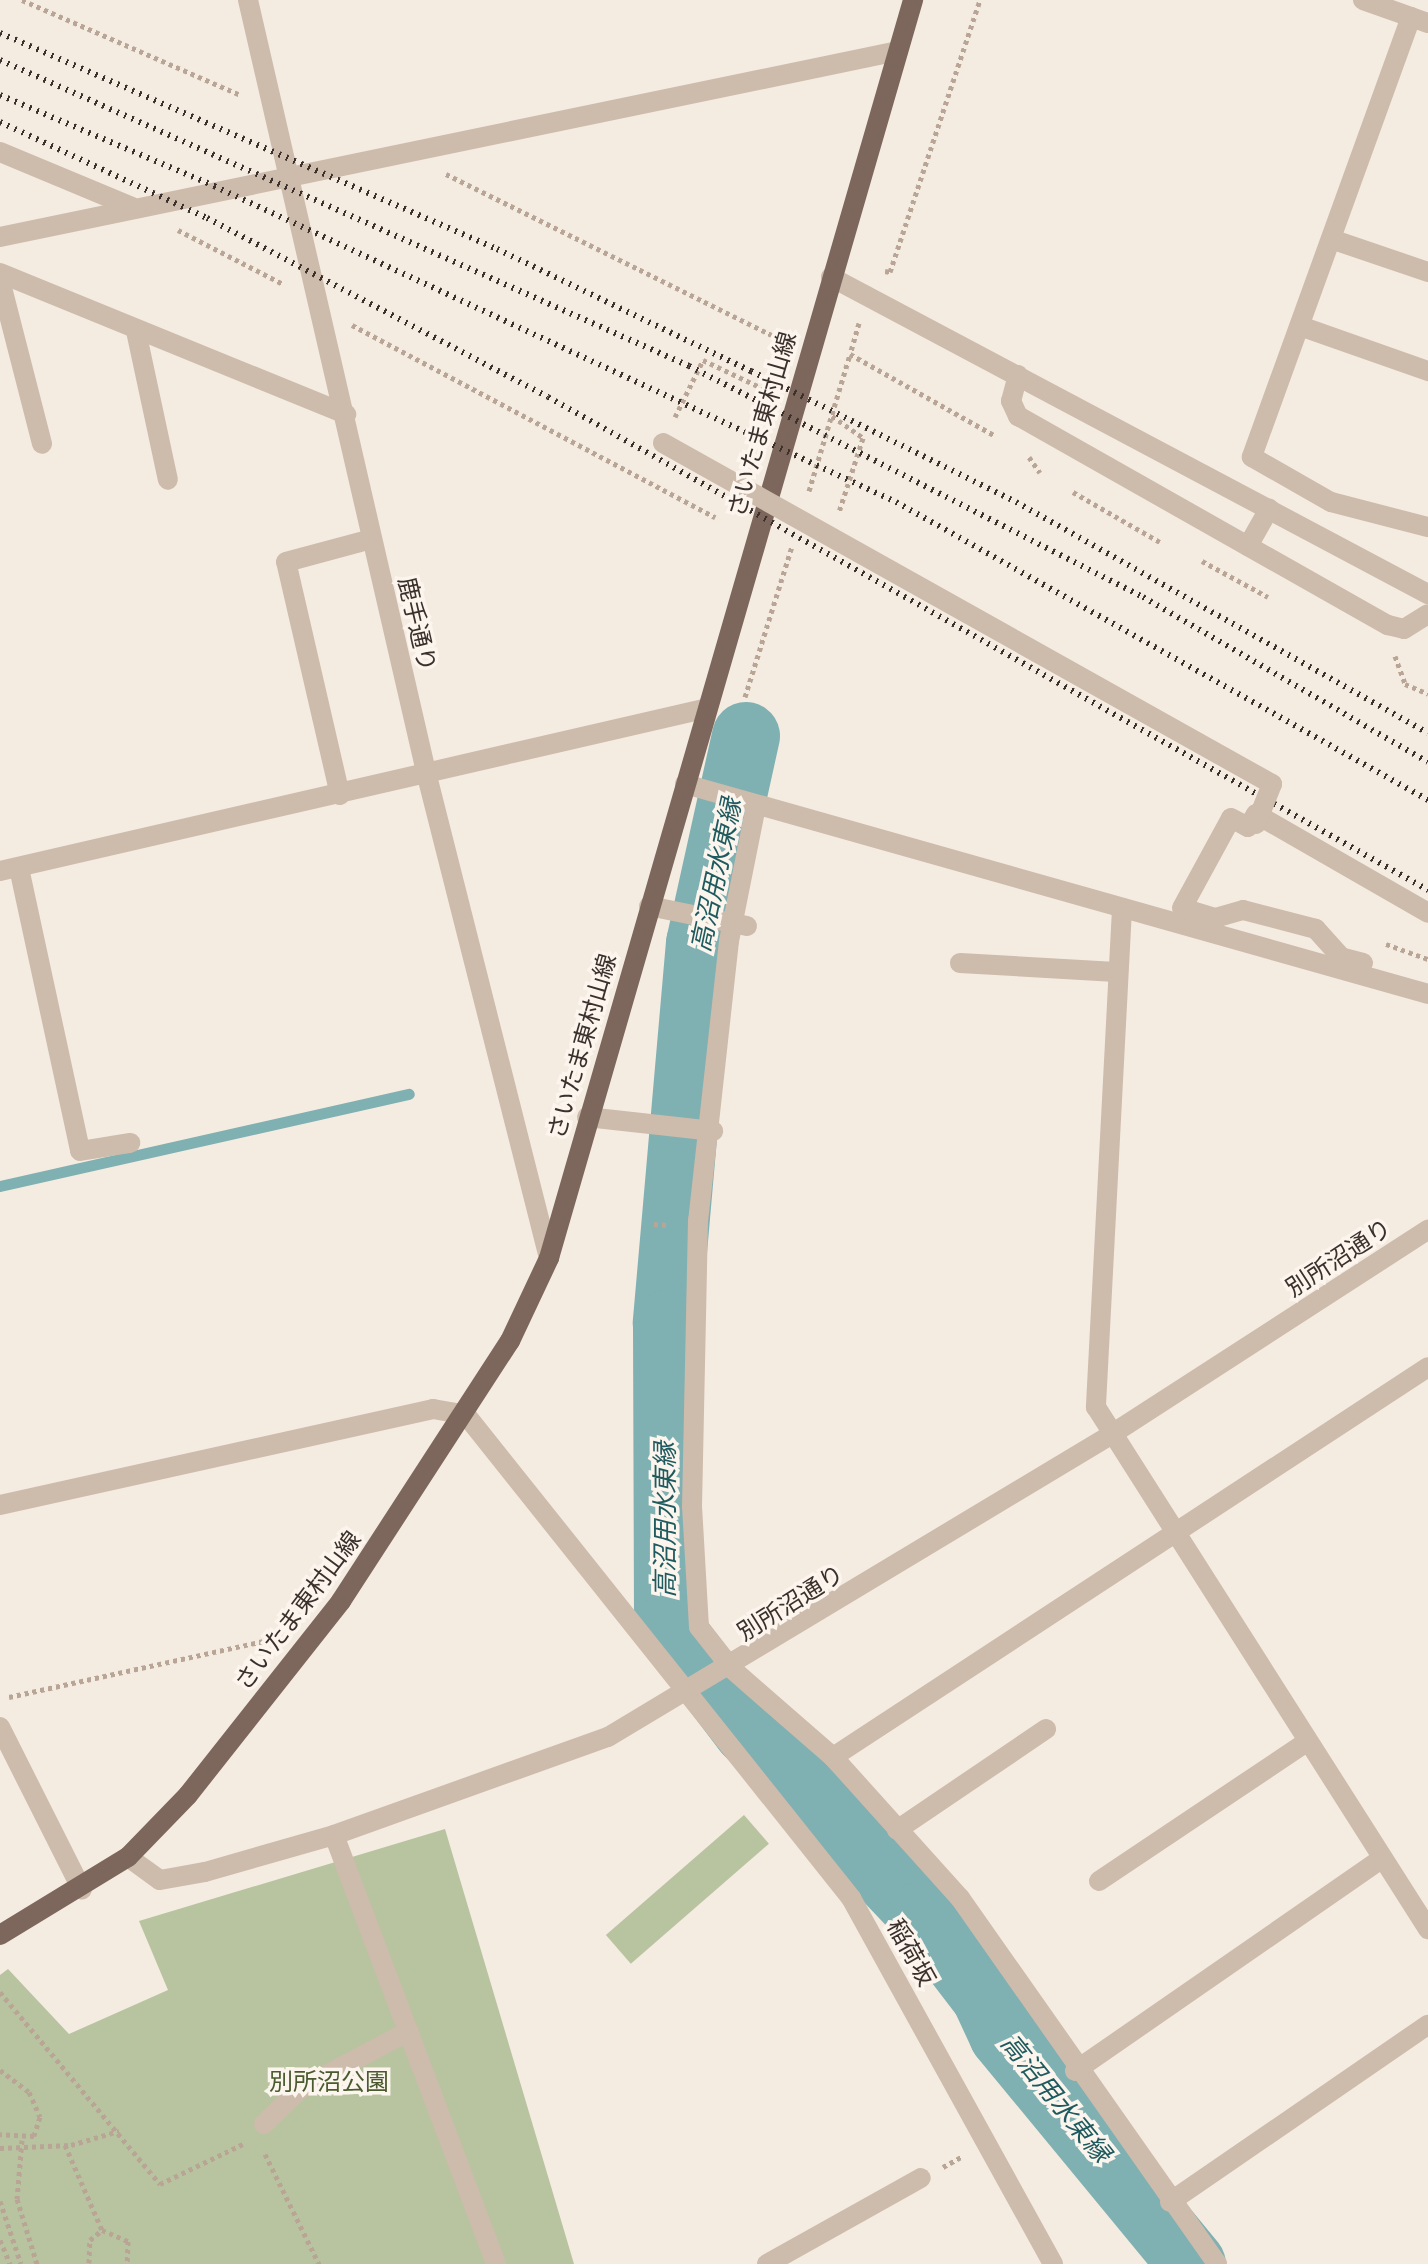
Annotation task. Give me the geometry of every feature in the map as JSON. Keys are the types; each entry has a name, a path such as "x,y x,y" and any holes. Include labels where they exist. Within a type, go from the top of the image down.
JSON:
{"main road":[{"name":"さいたま東村山線","path":"0,1935 82,1890 128,1857 188,1795 341,1601 466,1415 549,1258 704,709 913,0"}],"street":[{"name":"鹿手通り","path":"248,0 286,173 346,414 427,776 549,1258"},
{"path":"1363,0 1419,20 1331,239 1252,457 1331,502 1428,527"},
{"path":"0,237 286,173 898,51"},
{"path":"0,152 132,207"},
{"path":"1331,239 1428,272"},
{"path":"0,273 346,414"},
{"path":"831,277 1428,594"},
{"path":"0,280 42,444"},
{"path":"1300,326 1428,371"},
{"path":"136,331 168,480"},
{"path":"1018,375 1011,401 1018,416 1388,625 1404,629 1428,614"},
{"path":"663,443 1272,784 1256,824"},
{"path":"1248,546 1269,509"},
{"path":"340,795 286,562 372,539"},
{"path":"130,1143 80,1151 9,870 427,776 704,709"},
{"path":"685,784 1428,994"},
{"path":"751,804 731,924 704,1131 698,1220 694,1608 699,1627 728,1671 833,1757 960,1898 1075,2071 1217,2264"},
{"path":"1428,913 1256,814 1248,827 1231,818 1182,908 1215,918 1243,910 1316,929 1341,957 1428,982"},
{"path":"649,906 731,924"},
{"path":"1122,909 1116,972 1096,1407 1109,1436 1428,1929"},
{"path":"960,963 1116,972"},
{"path":"587,1117 658,1128 704,1131"},
{"name":"別所沼通り","path":"128,1857 150,1876 176,1879 334,1835 608,1737 728,1671 1109,1436 1428,1230"},
{"path":"833,1757 1428,1367"},
{"path":"0,1505 433,1409 466,1415"},
{"name":"稲荷坂","path":"466,1415 690,1691 851,1898 1053,2264"},
{"path":"0,1727 82,1890"},
{"path":"897,1830 1046,1729"},
{"path":"1099,1881 1305,1743"},
{"path":"334,1835 496,2264"},
{"path":"1075,2071 1381,1859"},
{"path":"1170,2202 1428,2025"},
{"path":"264,2124 300,2089 409,2031"},
{"path":"767,2264 921,2178"}],"path":[{"path":"22,0 272,108"},
{"path":"872,268 890,272 980,0"},
{"path":"397,151 782,340"},
{"path":"132,207 295,290"},
{"path":"805,503 862,314"},
{"path":"339,321 375,333 715,517"},
{"path":"850,354 872,367"},
{"path":"663,443 703,360 768,391"},
{"path":"832,416 863,438 832,536"},
{"path":"1025,452 1040,473"},
{"path":"1073,492 1160,542"},
{"path":"741,704 796,532"},
{"path":"1202,561 1268,597"},
{"path":"0,1699 278,1637"},
{"path":"0,1992 119,2131 160,2184 243,2145 264,2124"},
{"path":"0,2070 29,2092 40,2117 34,2136 22,2140 0,2134"},
{"path":"0,2148 65,2145 119,2131"},
{"path":"22,2140 17,2199 37,2264"},
{"path":"65,2145 102,2230 128,2241 127,2264"},
{"path":"243,2145 268,2155 319,2264"},
{"path":"0,2201 21,2264"},
{"path":"89,2264 90,2240 102,2230"},
{"path":"0,2240 10,2264"}],"green space":[{"path":"744,1815 769,1844 631,1964 606,1935"},
{"name":"別所沼公園","path":"445,1829 574,2264 0,2264 0,1975 8,1969 69,2034 168,1990 139,1921"}],"waterway":[{"name":"高沼用水東縁","path":"746,736 700,943 667,1324 668,1626 747,1730 922,1914 985,1996 1003,2035 1192,2264"},
{"path":"0,1186 409,1094"}],"railway":[{"path":"0,33 497,249 751,371 1016,502 1428,733"},
{"path":"0,60 689,366 1143,597 1428,762"},
{"path":"0,95 214,186 896,502 1428,800"},
{"path":"0,122 207,218 548,397 1428,890"}]}
